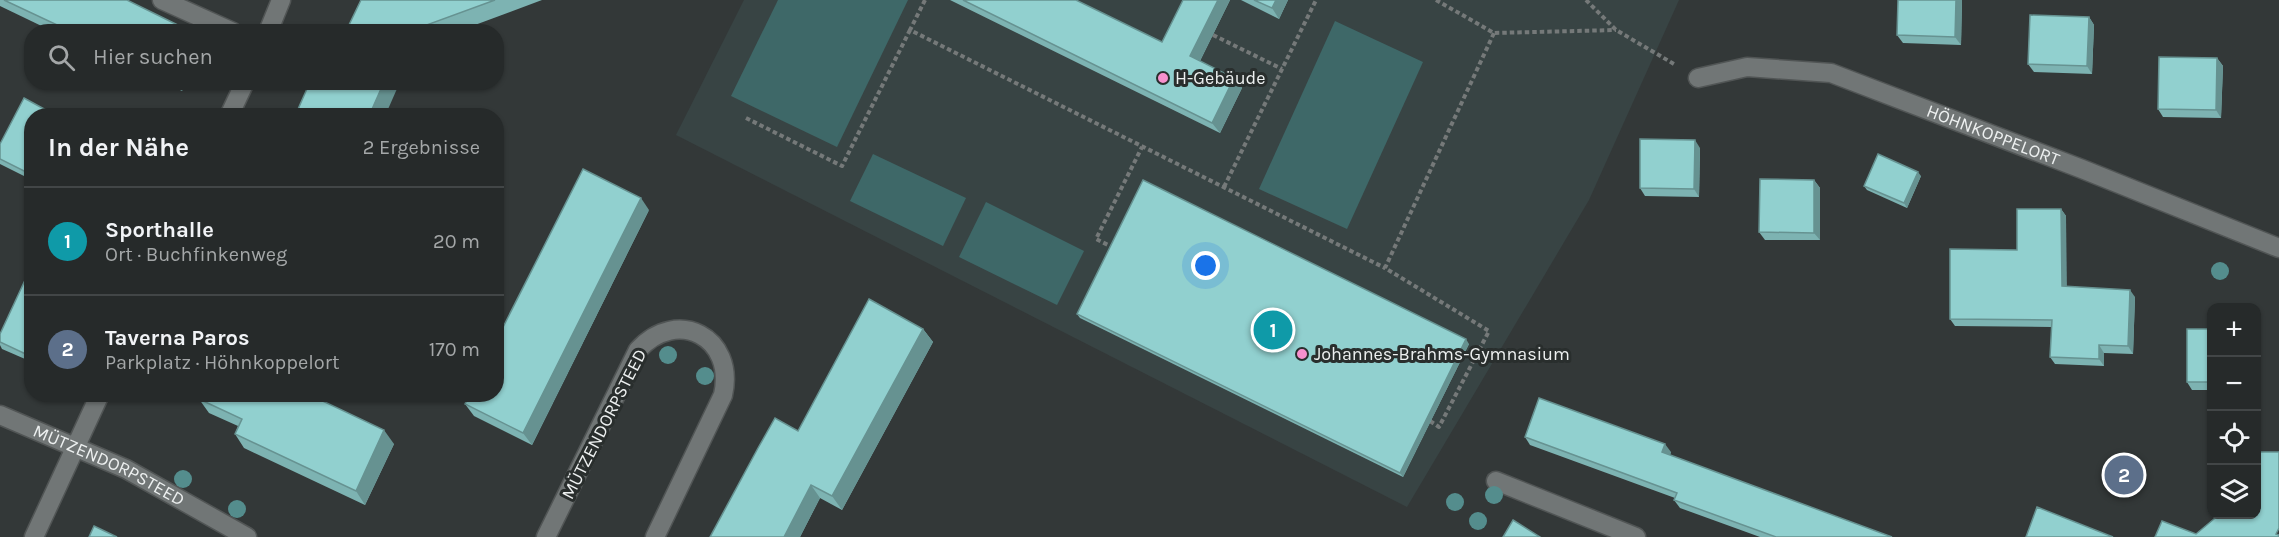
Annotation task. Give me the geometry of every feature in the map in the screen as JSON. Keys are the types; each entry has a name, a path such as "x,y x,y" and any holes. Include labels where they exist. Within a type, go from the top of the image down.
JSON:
{"street":[{"path":"162,0 215,24"},
{"path":"271,24 281,0"},
{"name":"HÖHNKOPPELORT","path":"1698,78 1747,67 1831,73 2082,169 2279,248"},
{"path":"233,108 240,90"},
{"name":"MÜTZENDORPSTEED","path":"546,537 638,350 649,338 664,331 680,329 696,333 715,346 722,357 726,382 723,394 655,537"},
{"path":"34,537 96,402"},
{"name":"MÜTZENDORPSTEED","path":"0,415 126,468 247,537"},
{"path":"1496,481 1636,537"}],"path":[{"path":"746,118 842,166 924,0"},
{"path":"1224,188 1316,0"},
{"path":"1436,0 1494,33 1616,30"},
{"path":"1586,0 1616,30 1698,78"},
{"path":"910,30 1385,268 1489,331 1440,427 1430,421"},
{"path":"1385,268 1494,33"},
{"path":"1213,35 1282,69"},
{"path":"1115,248 1096,239 1142,147"}],"shaded area":[{"name":"Johannes-Brahms-Gymnasium","path":"744,0 1679,0 1589,200 1407,507 676,135"},
{"path":"778,0 908,0 837,147 731,96"},
{"path":"1335,21 1423,62 1347,229 1259,189"},
{"path":"873,154 966,198 943,246 850,201"},
{"path":"986,202 1084,251 1057,305 959,257"}],"building":[{"path":"4,0 127,0 176,24 55,24"},
{"path":"361,0 495,0 429,24 349,24"},
{"name":"H-Gebäude","path":"963,0 1076,0 1162,42 1183,0 1218,0 1190,56 1234,78 1212,123"},
{"path":"1254,0 1276,0 1272,8"},
{"path":"1898,0 1956,0 1955,37 1897,35"},
{"path":"2030,15 2089,17 2087,66 2028,64"},
{"path":"2159,57 2217,58 2216,110 2158,109"},
{"path":"306,90 380,90 373,108 299,108"},
{"path":"24,98 42,108 24,108 24,171 0,159 0,144"},
{"path":"1640,139 1695,140 1694,189 1640,188"},
{"path":"1878,154 1918,172 1904,203 1864,186"},
{"path":"583,169 641,198 523,433 465,404 466,402 504,402 504,325"},
{"path":"1760,179 1814,180 1814,233 1759,232"},
{"path":"1143,180 1466,339 1400,473 1077,314"},
{"path":"2017,209 2061,209 2062,286 2130,290 2128,346 2099,345 2099,359 2050,357 2052,320 1950,319 1950,249 2017,250"},
{"path":"24,282 24,353 0,342 0,334"},
{"path":"869,299 923,329 832,496 811,485 784,537 710,537 775,418 798,431"},
{"path":"2187,329 2207,329 2207,382 2187,382"},
{"path":"1539,398 1665,444 1662,452 1892,537 1776,537 1674,500 1677,493 1525,437"},
{"path":"205,402 325,402 384,430 356,491 235,434 242,419"},
{"path":"2261,452 2279,452 2279,528 2276,534 2279,537 2155,537 2162,521 2196,534 2214,519 2261,519"},
{"path":"2037,507 2113,537 2026,537"},
{"path":"1513,520 1540,537 1503,537"},
{"path":"94,526 117,537 89,537"}],"place":[{"name":"H-Gebäude","path":"1163,78"},
{"name":"Sporthalle","path":"1273,330"},
{"name":"Johannes-Brahms-Gymnasium","path":"1302,354"},
{"name":"Taverna Paros","path":"2124,475"}]}
